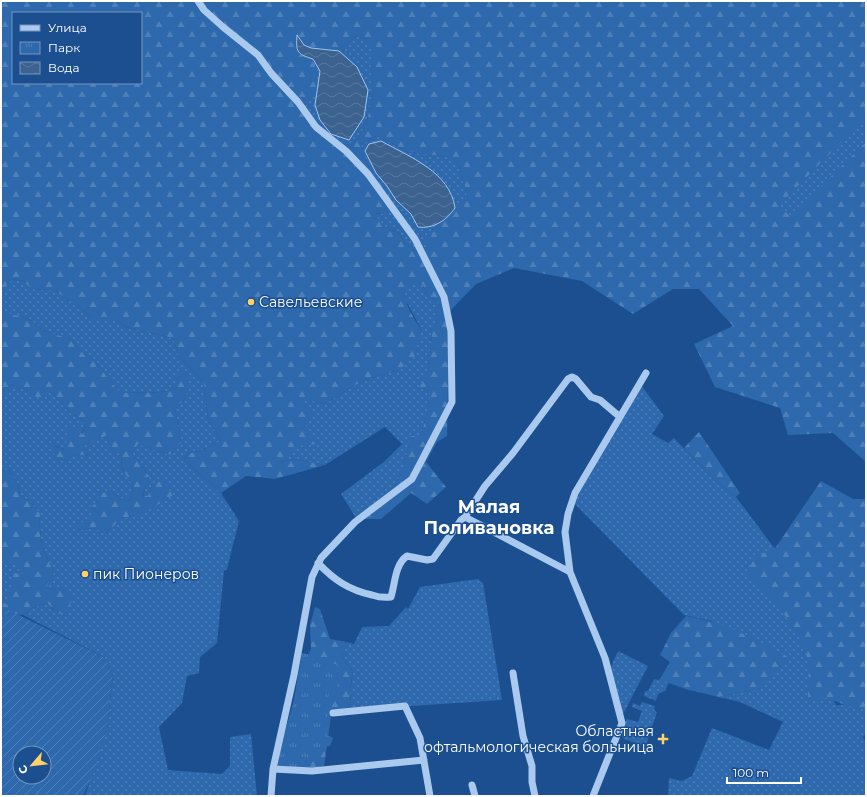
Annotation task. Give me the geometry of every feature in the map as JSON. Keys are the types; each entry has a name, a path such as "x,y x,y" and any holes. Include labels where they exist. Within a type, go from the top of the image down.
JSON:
{"street":[{"path":"198,1 204,10 258,56 298,102 316,127 346,151 368,174 414,239 444,297 451,331 450,360 452,374 452,402 412,478 355,522 318,563 312,577 294,675 273,769 271,796"},
{"path":"593,796 622,723 605,658 570,572 565,532 571,502 646,373"},
{"path":"318,563 332,577 355,591 382,598 391,597 399,567 405,558 407,556 427,560 433,559 461,520 465,517 485,486 513,453 568,379 572,377 576,379 591,397 600,400 620,416"},
{"path":"465,517 570,572"},
{"path":"513,673 523,736 532,766 532,782 535,796"},
{"path":"333,712 405,706 420,738 430,796"},
{"path":"273,769 312,771 424,760"},
{"path":"472,785 475,796"}],"green space":[{"path":"1,1 866,1 866,117 778,206 791,216 866,142 866,462 833,433 788,435 780,408 715,387 694,344 733,326 699,289 673,289 633,314 582,281 514,268 476,284 446,315 449,332 447,436 437,442 426,462 446,487 427,504 411,493 381,519 364,519 379,508 402,473 411,436 421,436 430,400 430,391 419,388 429,368 432,330 438,322 437,313 439,302 428,296 423,285 415,281 404,289 408,306 422,331 414,357 399,370 364,380 324,404 298,400 311,409 314,415 311,420 304,421 310,437 317,444 300,446 281,462 294,459 325,465 275,479 246,476 221,493 184,460 187,454 202,450 221,441 208,419 204,383 179,356 173,338 125,327 116,319 95,319 54,290 31,289 24,281 12,279 1,292","holes":["297,32 304,45 342,57 346,44 359,34 374,50 371,64 374,89 366,125 351,149 318,125 303,106 316,92 315,64 296,49","379,136 408,152 449,157 459,166 468,199 427,236 422,255 404,243 400,234 381,225 375,213 383,214 390,208 389,190 369,168 361,144"]},
{"path":"297,31 342,57 346,44 359,34 375,50 371,64 374,89 366,125 351,149 318,125 303,106 296,49"},
{"path":"866,83 866,194 822,242 764,200"},
{"path":"379,136 408,152 450,157 459,166 468,199 453,214 422,255 404,243 400,234 381,225 374,213 383,214 361,144"},
{"path":"12,279 24,281 31,289 54,290 95,319 116,319 125,327 173,338 179,356 204,383 208,419 221,441 202,450 187,454 184,460 221,493 239,521 227,569 224,571 217,643 200,657 199,673 187,676 182,703 159,727 168,770 222,774 230,766 230,737 251,734 257,796 85,796 107,729 113,675 104,657 23,615 32,608 47,603 53,609 67,590 46,588 54,572 42,544 40,513 30,502 20,495 18,485 9,469 1,472 1,398 8,393 12,384 41,398 51,392 69,412 86,422 81,436 65,450 54,445 65,460 75,454 88,456 82,445 94,442 107,435 113,455 122,451 121,467 132,484 134,491 127,502 112,492 92,521 77,530 95,528 106,533 121,519 146,512 149,495 142,498 149,476 132,453 138,444 170,455 181,443 175,408 186,398 174,389 156,392 120,393 91,357 80,351 71,339 44,331 29,319 1,312 1,292"},
{"path":"415,281 423,285 428,296 439,302 437,313 438,322 432,330 429,368 420,388 430,391 430,400 421,436 411,437 402,473 379,508 356,518 341,494 385,461 402,444 385,427 325,465 294,459 280,462 297,399 324,404 364,380 399,370 422,331 405,299 404,288"},
{"path":"1,311 29,319 44,331 71,339 80,351 91,357 120,393 169,391 174,389 180,366 188,374 186,398 175,408 181,443 170,455 138,444 132,453 149,476 142,497 149,495 153,483 163,481 173,495 146,512 121,519 106,533 94,528 76,530 79,522 92,521 91,509 101,493 112,492 127,502 134,491 132,484 121,467 122,451 113,456 107,435 94,442 83,445 89,456 75,454 65,460 55,460 53,445 65,450 68,429 77,428 82,435 86,422 69,412 51,392 41,399 12,384 8,394 1,398 1,388 3,385 1,385"},
{"path":"641,385 664,416 652,434 668,443 674,438 713,479 736,497 778,553 774,597 796,630 836,705 863,704 866,701 866,733 863,737 866,743 866,796 668,796 669,778 682,781 692,776 712,728 769,750 783,722 740,702 719,697 761,688 711,621 684,615 573,502"},
{"path":"699,432 740,493 736,497 713,479 684,448"},
{"path":"9,469 18,485 20,495 30,502 40,513 42,544 54,572 46,588 68,590 73,599 66,611 59,614 47,603 32,608 23,615 1,613 1,595 5,604 9,604 7,590 12,585 12,573 27,574 20,565 1,560 1,472"},
{"path":"821,481 853,499 865,499 866,496 866,709 845,705 827,698 808,700 809,661 796,632 774,599 749,576 752,559 776,547"},
{"path":"1,486 33,578 1,621"},
{"path":"478,579 483,583 502,700 351,710 350,691 353,671 342,657 347,642 354,644 362,627 389,626 406,607 408,609 420,587"},
{"path":"315,607 320,609 330,639 347,642 342,657 353,671 350,691 351,710 332,710 324,766 309,769 278,766 281,745 306,660 311,649 310,625"},
{"path":"9,610 104,657 113,675 107,729 93,775 83,796 1,796 1,621"},
{"path":"686,616 727,627 788,657 761,688 719,697 689,690 663,681 661,677 670,662 660,655 671,633"},
{"path":"618,651 648,666 622,716 610,669"},
{"path":"302,653 323,658 337,665 341,694 329,693 325,734 333,738 330,746 318,747 309,769 278,766 281,745 293,705"},
{"path":"661,677 663,681 669,682 665,691 658,694 656,701 644,696 645,691 648,691 654,679 659,680"},
{"path":"642,702 655,706 654,710 657,712 647,742 641,745 624,739 620,734 627,719 638,722 642,711 632,707 633,703 640,706"}],"water":[{"path":"297,35 304,45 311,48 339,51 357,67 368,90 364,117 349,140 331,134 320,120 315,105 320,71 313,59 298,51"},
{"path":"381,141 416,160 437,175 452,195 455,208 448,217 429,227 418,227 411,214 396,200 376,173 365,151 369,144"}],"place":[{"name":"Савельевские","path":"251,302"},
{"name":"пик Пионеров","path":"85,574"},
{"name":"Областная офтальмологическая больница","path":"663,739"}],"district":[{"name":"Малая Поливановка","path":"489,517"}]}
